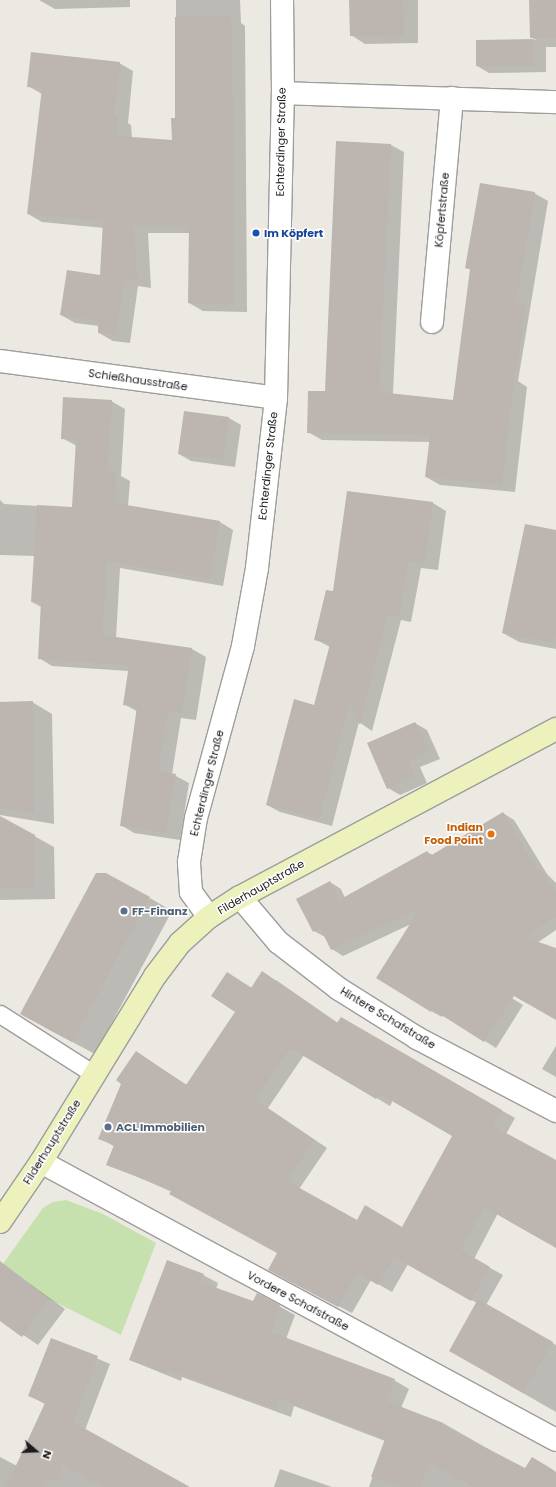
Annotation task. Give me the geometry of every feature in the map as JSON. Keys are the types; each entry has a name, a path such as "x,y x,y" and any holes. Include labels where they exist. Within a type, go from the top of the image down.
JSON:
{"main road":[{"name":"Filderhauptstraße","path":"0,1222 41,1162 155,976 180,943 209,917 240,897 556,729"}],"street":[{"name":"Echterdinger Straße","path":"209,917 191,892 189,862 196,818 243,646 257,568 276,398 283,93 282,0"},
{"path":"283,93 556,102"},
{"name":"Köpfertstraße","path":"432,322 452,98"},
{"name":"Schießhausstraße","path":"0,361 276,398"},
{"name":"Hintere Schafstraße","path":"240,897 278,942 339,989 417,1038 556,1112"},
{"name":"Vordere Schafstraße","path":"41,1162 556,1440"}],"lane":[{"path":"0,1014 94,1074"}],"green space":[{"path":"66,1200 103,1214 156,1243 121,1335 49,1299 3,1264 43,1208 53,1202"}],"building":[{"path":"349,0 403,0 404,35 350,36"},
{"path":"529,0 556,0 556,37 530,38"},
{"path":"231,16 235,217 234,304 188,303 189,225 134,225 137,281 124,279 116,335 98,333 98,321 60,315 67,270 100,275 103,221 27,214 42,88 27,87 31,52 120,62 114,116 117,116 118,136 172,140 171,118 175,118 175,17"},
{"path":"534,39 534,66 476,66 476,40"},
{"path":"336,141 391,144 379,392 453,400 470,269 465,268 480,183 535,192 516,303 526,304 517,371 515,371 502,485 425,477 430,435 307,433 308,391 325,391"},
{"path":"63,397 112,400 107,472 116,472 115,503 220,521 210,579 107,561 102,635 192,648 182,713 168,711 158,771 176,774 166,833 120,826 137,707 123,705 129,665 38,659 41,603 31,602 37,505 72,507 76,440 61,439"},
{"path":"184,411 229,417 223,460 178,454"},
{"path":"347,491 433,502 425,564 409,561 399,616 388,614 360,725 350,702 319,819 266,805 294,699 314,705 330,644 314,640 326,590 333,591"},
{"path":"525,524 556,530 556,630 554,643 502,633"},
{"path":"33,701 34,813 0,808 0,702"},
{"path":"415,722 429,752 409,761 416,776 387,789 367,743"},
{"path":"503,812 538,871 541,869 556,893 556,917 524,937 556,948 556,1020 514,996 484,1042 432,1009 431,1012 376,978 420,908 331,950 320,928 313,932 296,899 330,881 339,900 427,851 430,856"},
{"path":"0,816 35,835 35,888 0,888"},
{"path":"96,873 106,873 150,897 72,1042 20,1014"},
{"path":"262,971 337,1023 341,1017 502,1110 493,1126 556,1160 556,1248 484,1207 461,1250 490,1267 471,1301 394,1257 378,1285 357,1273 338,1307 268,1270 277,1253 169,1194 172,1190 106,1165 114,1145 98,1139 121,1084 116,1080 136,1051 186,1085 235,1012 211,996 227,972 251,988","holes":["290,1048 376,1099 380,1094 452,1136 402,1227 365,1205 357,1220 287,1181 314,1140 255,1100"]},
{"path":"167,1260 204,1274 200,1282 253,1301 257,1293 280,1305 271,1332 395,1379 386,1401 443,1423 442,1425 525,1468 532,1457 556,1472 556,1487 474,1487 429,1463 420,1487 400,1487 371,1477 385,1439 280,1399 276,1409 167,1370 166,1374 129,1360"},
{"path":"0,1261 49,1299 22,1337 0,1321"},
{"path":"478,1299 553,1342 523,1393 449,1351"},
{"path":"51,1338 98,1356 73,1422 190,1487 104,1487 63,1465 57,1482 46,1479 42,1487 6,1487 45,1403 28,1396"}],"place":[{"name":"Im Köpfert","path":"256,233"},
{"name":"Indian Food Point","path":"491,834"},
{"name":"FF-Finanz","path":"124,911"},
{"name":"ACL Immobilien","path":"108,1127"}]}
